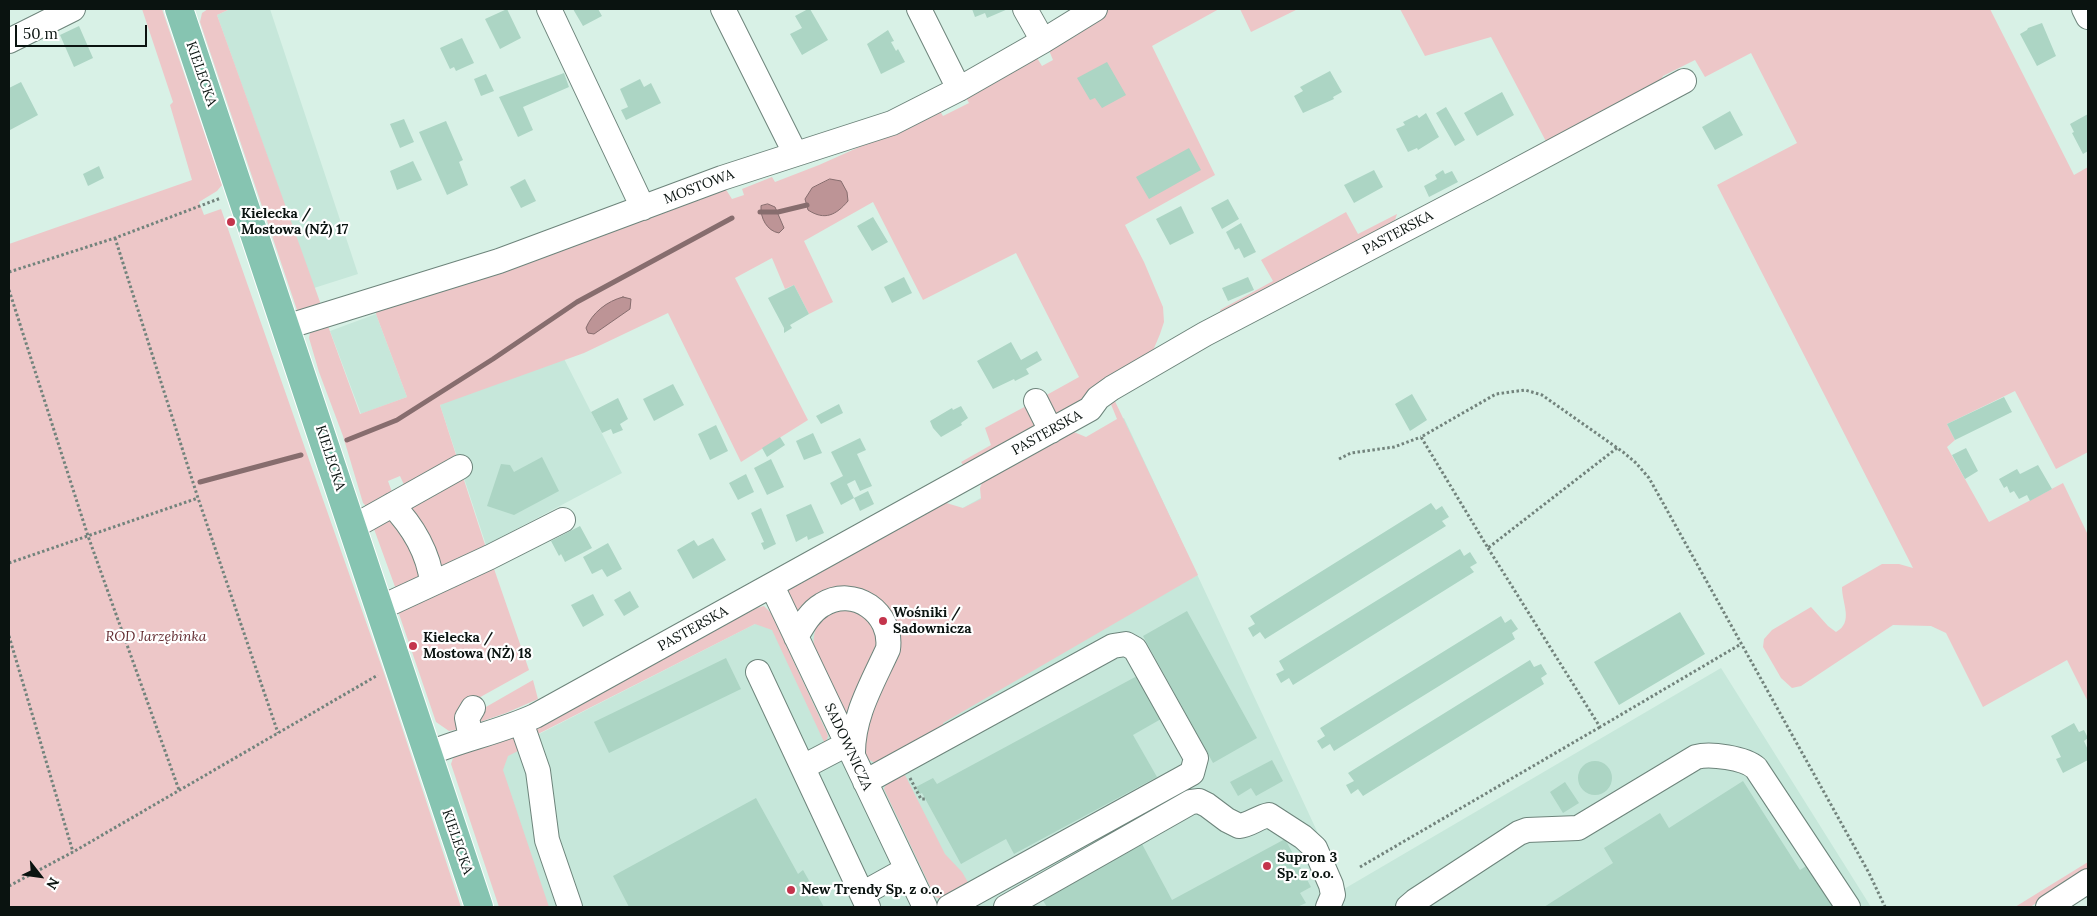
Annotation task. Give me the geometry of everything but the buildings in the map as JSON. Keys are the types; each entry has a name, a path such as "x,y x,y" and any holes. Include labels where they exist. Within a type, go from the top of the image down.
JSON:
{"main road":[{"name":"KIELECKA","path":"179,9 380,608 427,754 480,907"}],"street":[{"path":"9,41 73,9"},
{"path":"549,9 643,208"},
{"path":"723,9 795,153"},
{"path":"919,9 959,88"},
{"path":"1025,9 1043,41"},
{"name":"MOSTOWA","path":"286,327 499,261 722,178 892,123 1043,41 1094,9"},
{"path":"2084,9 2088,17"},
{"name":"PASTERSKA","path":"427,754 522,722 772,586 1090,409 1098,398 1112,388 1205,334 1684,81"},
{"path":"1036,401 1051,431"},
{"path":"353,527 460,467"},
{"path":"392,505 412,527 431,574 432,584"},
{"path":"380,608 563,520"},
{"name":"SADOWNICZA","path":"772,586 925,907"},
{"path":"796,637 804,623 822,605 840,598 860,600 877,612 887,628 890,639 888,649 857,719 850,751 802,767"},
{"path":"865,782 1113,646 1126,644 1135,649 1196,758 1192,773 950,907"},
{"path":"758,672 865,901 906,869"},
{"path":"470,738 467,718 473,708"},
{"path":"522,722 538,770 547,840 570,907"},
{"path":"1408,907 1519,833 1527,830 1578,828 1696,757 1707,755 1746,761 1756,768 1848,907"},
{"path":"1006,907 1191,802 1199,802 1239,826 1245,826 1263,816 1269,815 1308,841 1315,848 1332,885 1333,895 1328,907"},
{"path":"2048,907 2088,882"}],"path":[{"path":"9,272 115,238 241,191"},
{"path":"115,238 198,498 278,733"},
{"path":"9,290 88,536 179,790"},
{"path":"1339,459 1351,452 1394,447 1421,437 1496,394 1525,390 1542,394 1618,448 1636,463 1649,478 1870,873 1885,907"},
{"path":"1421,437 1600,727"},
{"path":"1488,548 1618,448"},
{"path":"9,563 198,498"},
{"path":"9,636 73,852"},
{"path":"1360,867 1741,644"},
{"path":"9,886 73,852 398,664"},
{"path":"901,762 921,798 925,799"}],"shaded area":[{"path":"230,9 270,9 358,274 314,288 217,15"},
{"path":"830,179 841,181 847,192 848,201 839,210 830,215 820,215 808,210 805,199 812,188"},
{"path":"768,204 775,207 784,228 779,233 771,230 763,219 761,206"},
{"path":"623,297 631,299 630,309 594,334 588,333 586,328 592,317 611,301"},
{"path":"376,314 407,397 361,414 330,331"},
{"path":"552,335 622,473 486,545 440,405"},
{"path":"1124,418 1344,889 1721,668 1871,907 543,907 497,770 504,752 755,624"}],"green space":[{"name":"ROD Jarzębinka","path":"142,9 162,9 222,185 217,191 199,202 204,215 221,209 385,676 461,907 9,907 9,244 192,180 170,105 173,102"},
{"path":"208,9 230,9 217,15 320,302 319,307 300,313 297,310 200,22 202,13"},
{"path":"1107,9 1219,9 1152,46 1215,175 1125,225 1144,262 1163,307 1164,322 1152,353 1094,395 1054,416 1043,397 1079,377 1016,253 923,300 873,202 804,241 833,302 809,314 794,285 785,289 772,258 735,278 808,420 741,462 668,313 584,353 440,405 458,461 367,507 363,503 343,436 319,372 309,338 310,333 328,326 360,414 407,397 376,314 377,308 725,188 732,199 744,195 742,189 772,177 775,182 819,165 940,111 943,116 969,103 964,94 1037,58 1042,66 1053,60 1048,48","holes":["400,476 405,487 392,492 388,481"]},
{"path":"1240,9 1298,9 1251,32"},
{"path":"1400,9 1990,9 2074,175 2088,167 2088,452 2056,469 2015,391 1947,424 1955,440 1947,447 1989,522 2063,483 2088,535 2088,702 2067,660 1983,707 1946,633 1931,626 1893,625 1801,686 1792,688 1781,678 1763,647 1764,639 1772,630 1811,607 1836,632 1845,623 1846,618 1842,587 1882,564 1899,564 1913,568 1717,185 1797,143 1751,53 1705,77 1695,60 1663,76 1660,81 1550,149 1491,37 1425,56"},
{"path":"1346,212 1358,234 1397,214 1395,220 1224,318 1220,310 1273,281 1261,260"},
{"path":"1112,395 1198,575 943,723 946,730 880,766 866,758 864,733 895,655 842,587 823,592 798,613 788,592 789,589 943,502 963,508 981,499 980,488 983,480 1069,430 1086,437 1117,419 1108,397"},
{"path":"1030,404 1040,423 964,466 961,462 991,445 985,428"},
{"path":"462,474 488,554 439,575 402,508"},
{"path":"390,514 406,532 421,579 398,595 374,529"},
{"path":"492,563 529,670 475,700 464,728 449,731 436,722 398,611"},
{"path":"764,606 771,613 826,731 828,736 825,744 772,630 755,624 534,736 532,724 741,610 744,615"},
{"path":"836,607 870,616 879,643 849,714 846,716 814,647 816,628 826,615"},
{"path":"533,680 538,699 477,723 479,711"},
{"path":"509,733 524,748 508,756 503,770 549,907 499,907 451,764 454,755"},
{"path":"903,771 945,854 962,872 969,884 944,900 935,897 884,789 886,784"},
{"path":"2088,862 2088,871 2030,907 2015,907"}],"waterway":[{"path":"760,212 778,212 807,205"},
{"path":"347,440 397,420 493,359 577,302 732,218"},
{"path":"200,482 301,455"}],"place":[{"name":"Kielecka / Mostowa (NŻ) 17","path":"231,222"},
{"name":"Wośniki / Sadownicza","path":"883,621"},
{"name":"Kielecka / Mostowa (NŻ) 18","path":"413,646"},
{"name":"Supron 3 Sp. z o.o.","path":"1267,866"},
{"name":"New Trendy Sp. z o.o.","path":"791,890"}]}
